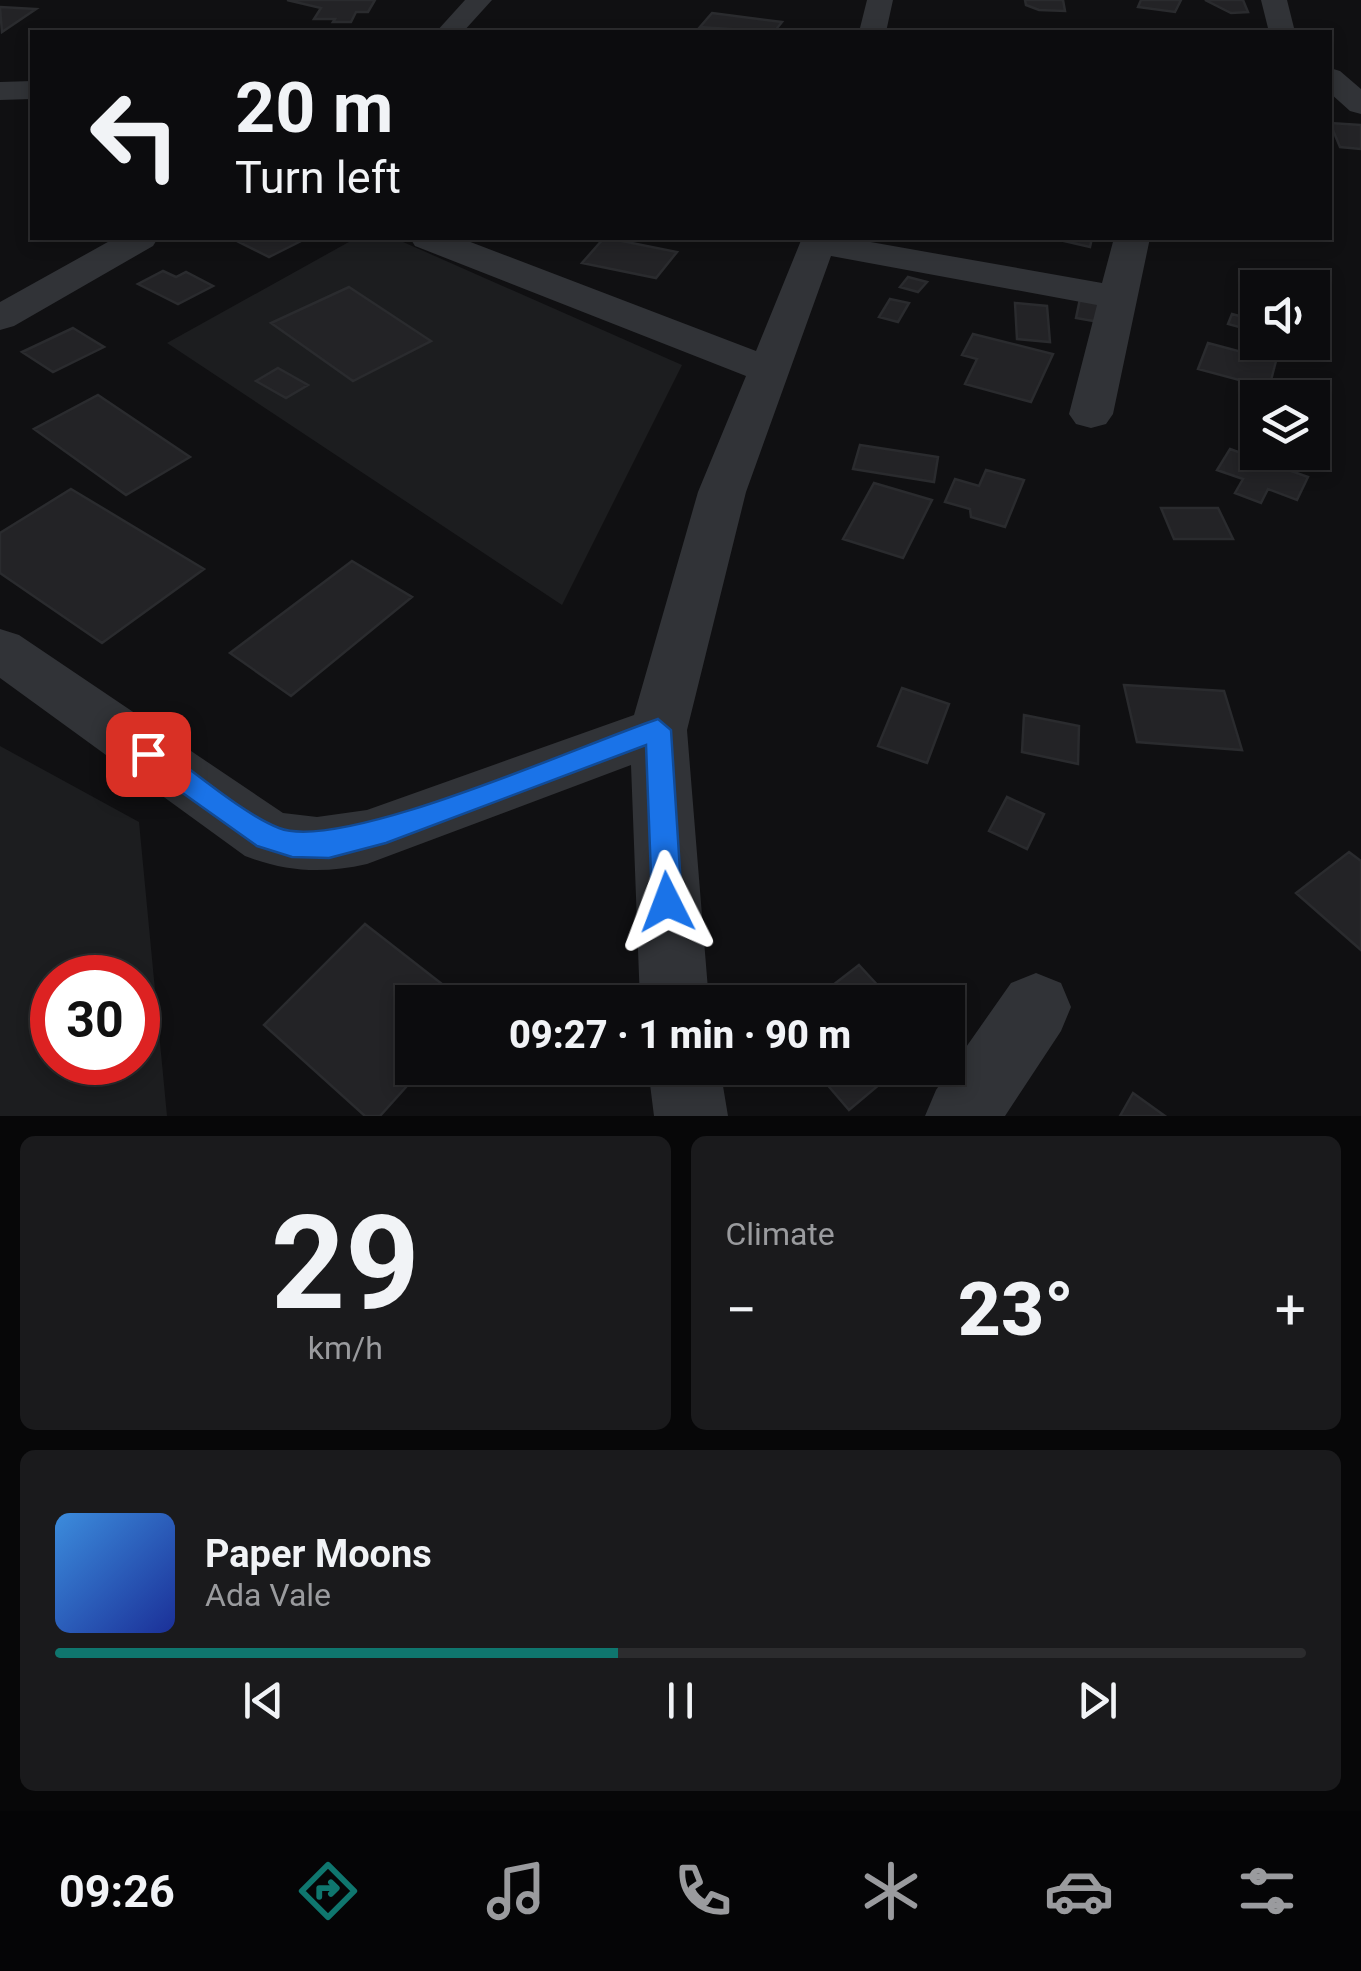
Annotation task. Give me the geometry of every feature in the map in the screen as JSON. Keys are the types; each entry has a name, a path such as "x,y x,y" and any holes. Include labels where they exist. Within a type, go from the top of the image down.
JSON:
{"street":[{"path":"451,30 479,0"},
{"path":"873,30 880,0"},
{"path":"1274,0 1282,30"},
{"path":"1332,79 1361,105"},
{"path":"0,91 30,90"},
{"path":"0,318 136,240"},
{"path":"433,240 769,370"},
{"path":"675,985 658,730 722,492 819,240 1121,298"},
{"path":"1091,414 1132,240"},
{"path":"0,650 267,838 292,845 329,846 367,838 658,730"},
{"path":"962,1116 1036,1007"},
{"path":"686,1085 691,1116"}],"shaded area":[{"path":"352,240 399,240 682,365 562,605 167,343"},
{"path":"0,746 139,822 152,955 30,955 30,1085 160,1085 160,1042 167,1116 0,1116"}],"building":[{"path":"287,0 375,0 368,12 356,12 351,22 333,22 335,19 314,19 321,8"},
{"path":"1025,0 1063,0 1065,11 1039,10 1026,5"},
{"path":"1141,0 1181,0 1175,12 1138,7"},
{"path":"1205,0 1243,0 1248,12 1231,13"},
{"path":"0,7 36,9 2,32"},
{"path":"712,13 782,22 776,30 700,27"},
{"path":"1332,123 1361,125 1361,149 1340,147"},
{"path":"244,240 303,240 269,257 239,242"},
{"path":"602,240 677,252 656,278 582,263"},
{"path":"1060,240 1092,240 1090,247"},
{"path":"163,271 176,277 186,272 213,286 178,304 138,284"},
{"path":"908,277 927,282 918,292 900,287"},
{"path":"349,287 431,341 353,381 271,323"},
{"path":"1081,294 1116,300 1111,324 1076,318"},
{"path":"890,299 909,303 898,322 879,317"},
{"path":"1015,303 1047,306 1050,342 1017,339"},
{"path":"1232,314 1240,316 1240,327 1228,324"},
{"path":"73,328 104,347 53,372 22,352"},
{"path":"973,334 1053,354 1031,402 965,384 977,359 962,355"},
{"path":"1208,343 1240,351 1240,360 1276,361 1271,380 1240,380 1198,369"},
{"path":"278,368 308,385 286,398 256,381"},
{"path":"98,395 190,457 126,495 34,429"},
{"path":"860,445 938,457 934,482 853,469"},
{"path":"1230,449 1240,453 1240,470 1288,470 1308,477 1297,500 1268,489 1261,503 1235,493 1243,479 1217,470"},
{"path":"986,470 1024,480 1005,527 971,517 970,509 945,502 955,479 979,486"},
{"path":"874,483 932,500 903,558 843,539"},
{"path":"71,489 204,569 102,643 0,573 0,533"},
{"path":"1161,508 1218,508 1233,539 1174,539"},
{"path":"352,561 412,597 291,696 230,653"},
{"path":"1124,685 1224,691 1242,750 1137,742"},
{"path":"902,688 949,704 927,763 878,746"},
{"path":"1024,715 1079,726 1078,764 1022,752"},
{"path":"1007,797 1044,814 1027,849 989,831"},
{"path":"1349,852 1361,861 1361,950 1296,893"},
{"path":"365,924 443,985 395,985 395,1085 408,1085 380,1116 365,1116 264,1025"},
{"path":"859,965 877,985 833,985"},
{"path":"828,1085 879,1085 849,1110"},
{"path":"1133,1093 1165,1116 1120,1116"}],"route":[{"path":"148,754 267,838 292,845 329,846 367,838 658,730 667,902"}]}
